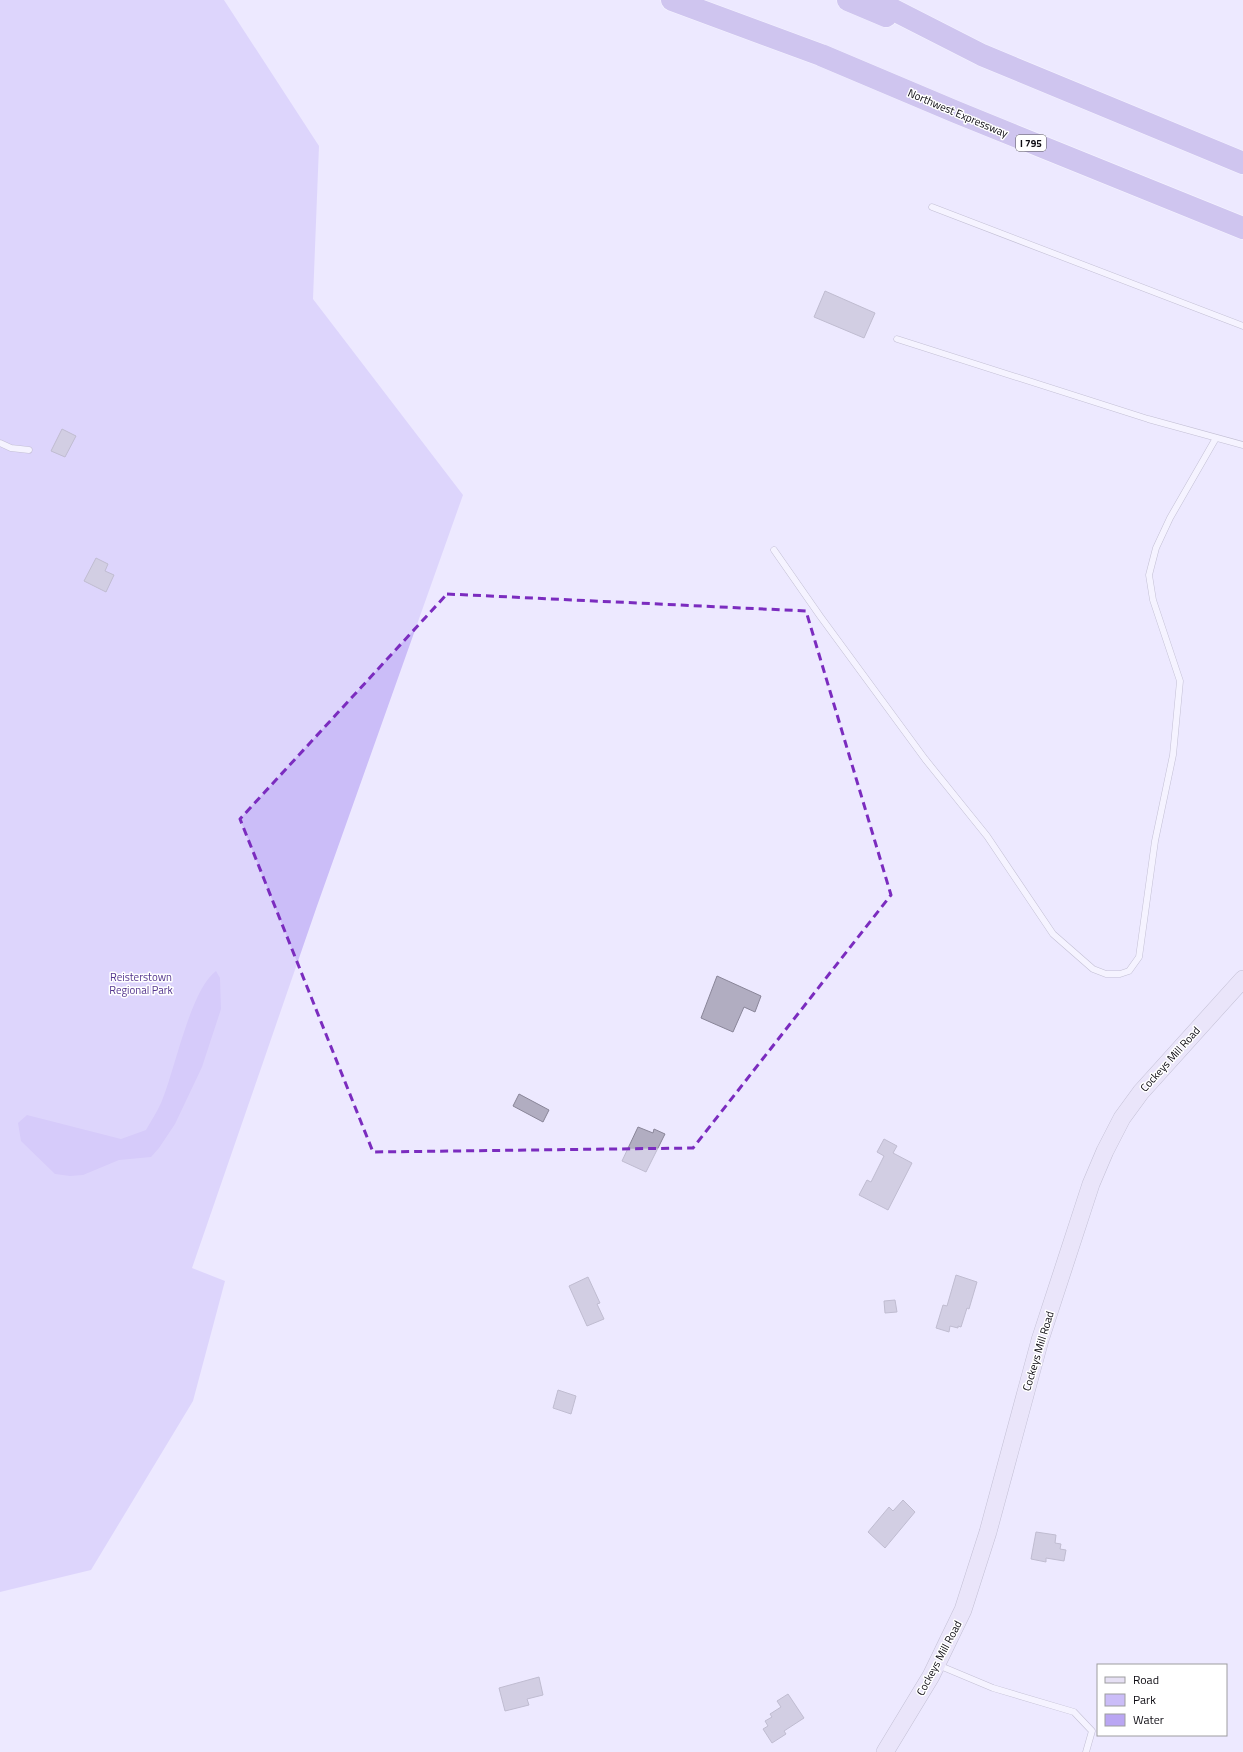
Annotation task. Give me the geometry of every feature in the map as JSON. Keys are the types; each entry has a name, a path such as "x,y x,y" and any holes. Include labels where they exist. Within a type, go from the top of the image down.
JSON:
{"highway":[{"name":"Northwest Expressway","path":"672,0 821,55 956,112 1243,228"},
{"path":"708,0 821,55"},
{"path":"848,0 1243,163"},
{"path":"874,0 982,55"}],"street":[{"name":"Cockeys Mill Road","path":"885,1752 937,1664 963,1610 974,1579 1040,1340 1091,1184 1105,1151 1122,1118 1141,1092 1243,979"}],"lane":[{"path":"932,207 1243,326"},
{"path":"898,339 1148,419 1243,445"},
{"path":"774,550 820,616 921,753 986,836 1053,934 1093,969 1106,974 1120,974 1129,971 1139,957 1155,841 1173,755 1180,681 1153,600 1149,575 1156,548 1170,518 1216,438"},
{"path":"0,443 12,448 29,450"},
{"path":"937,1664 993,1688 1074,1712 1092,1731 1086,1752"}],"highlighted area":[{"path":"447,594 806,611 891,895 693,1148 373,1152 240,819"}],"green space":[{"name":"Reisterstown Regional Park","path":"0,0 224,0 319,146 313,299 463,495 317,906 192,1268 225,1281 193,1401 91,1570 0,1592"}],"water":[{"path":"216,971 220,978 221,1009 202,1067 175,1124 159,1148 151,1157 119,1160 83,1175 70,1176 55,1174 21,1141 18,1123 27,1115 121,1139 146,1130 161,1103 184,1032 198,995"}],"building":[{"path":"825,291 875,313 864,338 814,317"},
{"path":"62,429 76,436 65,457 51,451"},
{"path":"96,558 108,564 105,571 114,575 106,592 84,581"},
{"path":"717,976 761,996 755,1012 744,1007 733,1032 701,1018"},
{"path":"519,1094 549,1110 543,1122 513,1106"},
{"path":"638,1127 653,1133 654,1129 665,1134 646,1172 622,1161"},
{"path":"884,1139 897,1146 893,1153 912,1163 888,1210 859,1195 867,1180 871,1182 884,1156 877,1152"},
{"path":"956,1275 977,1282 969,1309 967,1308 961,1327 958,1326 958,1328 950,1326 949,1332 936,1328 943,1305 947,1306"},
{"path":"588,1277 600,1303 597,1304 604,1319 587,1326 569,1286"},
{"path":"895,1300 897,1312 885,1313 884,1301"},
{"path":"558,1390 576,1396 571,1414 553,1408"},
{"path":"903,1500 915,1512 885,1548 868,1532 889,1507 893,1511"},
{"path":"1036,1532 1056,1535 1055,1543 1061,1544 1060,1549 1066,1550 1064,1561 1046,1558 1046,1562 1031,1559"},
{"path":"539,1677 543,1695 527,1699 529,1705 505,1711 499,1688"},
{"path":"788,1694 804,1718 784,1731 786,1734 772,1743 763,1729 768,1726 765,1721 772,1717 770,1714 781,1707 777,1701"}]}
